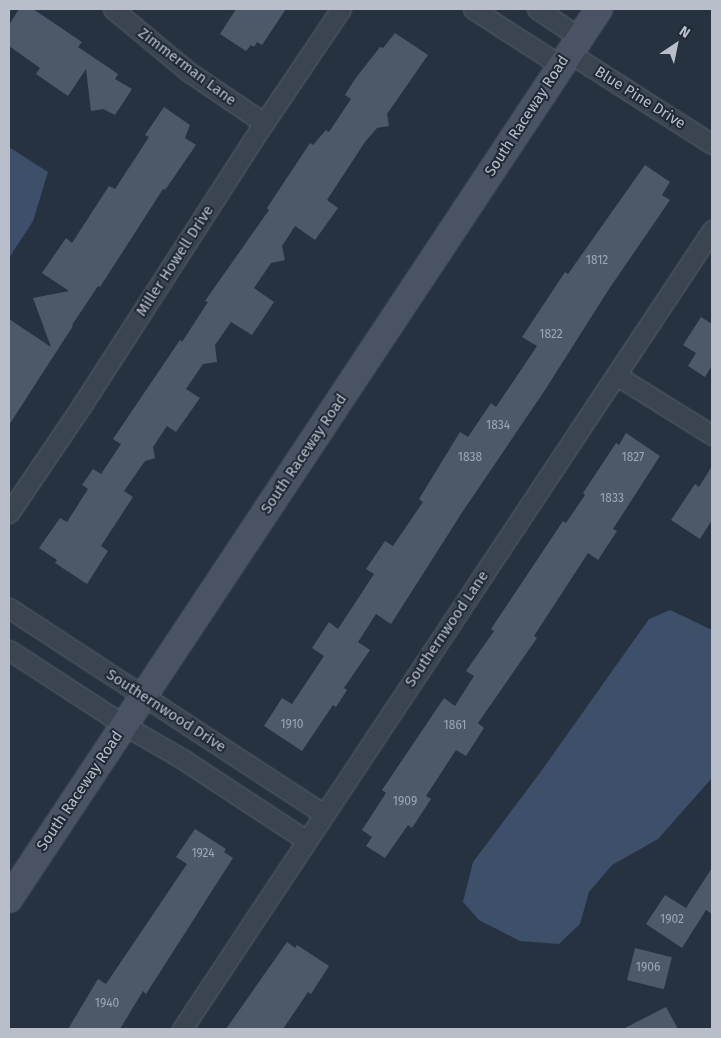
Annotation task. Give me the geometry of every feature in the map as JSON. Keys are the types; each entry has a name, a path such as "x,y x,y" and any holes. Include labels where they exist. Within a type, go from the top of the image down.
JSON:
{"main road":[{"name":"South Raceway Road","path":"9,899 599,9"}],"street":[{"name":"Zimmerman Lane","path":"113,9 189,72 264,124"},
{"name":"Miller Howell Drive","path":"9,514 341,9"},
{"path":"473,9 569,52"},
{"path":"536,9 569,52"},
{"name":"Blue Pine Drive","path":"569,52 712,144"},
{"name":"Southernwood Lane","path":"182,1029 712,230"},
{"path":"616,375 712,435"},
{"name":"Southernwood Drive","path":"9,608 324,814"},
{"name":"Southernwood Drive","path":"9,650 124,725 181,758 306,840"}],"water":[{"path":"9,147 48,172 33,221 9,258"},
{"path":"670,610 712,630 712,778 658,839 612,865 589,892 580,924 559,944 520,941 479,920 463,902 473,862 542,770 649,619"}],"building":[{"path":"19,9 33,9 82,42 78,47 118,74 115,79 132,89 115,115 103,109 91,111 86,69 68,96 36,74 40,68 9,46 9,25"},
{"path":"236,9 286,9 262,45 257,42 254,47 251,45 246,51 220,34"},
{"path":"395,33 428,55 387,114 389,126 377,128 365,142 327,200 338,208 315,240 295,226 282,246 285,260 271,263 254,288 274,302 252,335 231,322 215,345 217,362 203,364 186,389 200,398 176,432 167,426 153,447 155,458 145,461 124,491 133,497 101,546 108,551 87,584 55,563 57,560 39,548 60,518 67,522 88,489 82,485 93,469 101,474 121,444 113,439 180,340 182,342 208,302 205,301 269,210 267,208 310,143 313,145 326,130 329,132 351,99 345,95 355,79 380,47 383,48"},
{"path":"164,107 190,125 185,138 196,145 165,190 163,189 100,287 98,286 9,425 9,319 51,347 33,298 69,291 42,273 66,238 72,243 109,186 115,189 149,137 145,135"},
{"path":"645,165 670,182 662,195 670,200 609,289 391,624 376,614 358,642 370,650 344,688 347,690 336,707 333,705 302,751 264,726 282,698 292,704 324,656 312,648 329,622 338,629 374,574 366,569 385,541 393,546 423,502 419,499 460,432 468,437 491,403 496,407 537,346 522,337 565,272 568,274"},
{"path":"701,317 712,324 712,365 705,377 688,366 696,353 683,345"},
{"path":"626,433 660,456 613,529 617,531 598,560 588,553 534,636 537,638 478,723 484,728 466,756 456,750 426,796 431,799 412,828 408,825 385,858 366,846 372,837 362,830 386,793 382,790 444,698 455,706 474,676 466,671 494,631 491,629 563,521 566,523 585,495 583,493 616,443 619,445"},
{"path":"712,466 712,520 700,539 671,520 695,484 699,487"},
{"path":"195,829 226,849 224,852 233,858 146,994 143,991 120,1029 68,1029 98,979 106,984 187,864 176,857"},
{"path":"712,868 712,914 706,910 682,948 646,924 665,895 686,908"},
{"path":"287,942 295,948 297,945 329,966 311,994 308,992 283,1029 226,1029"},
{"path":"635,948 672,957 664,989 627,980"},
{"path":"666,1007 678,1029 623,1029"}]}
